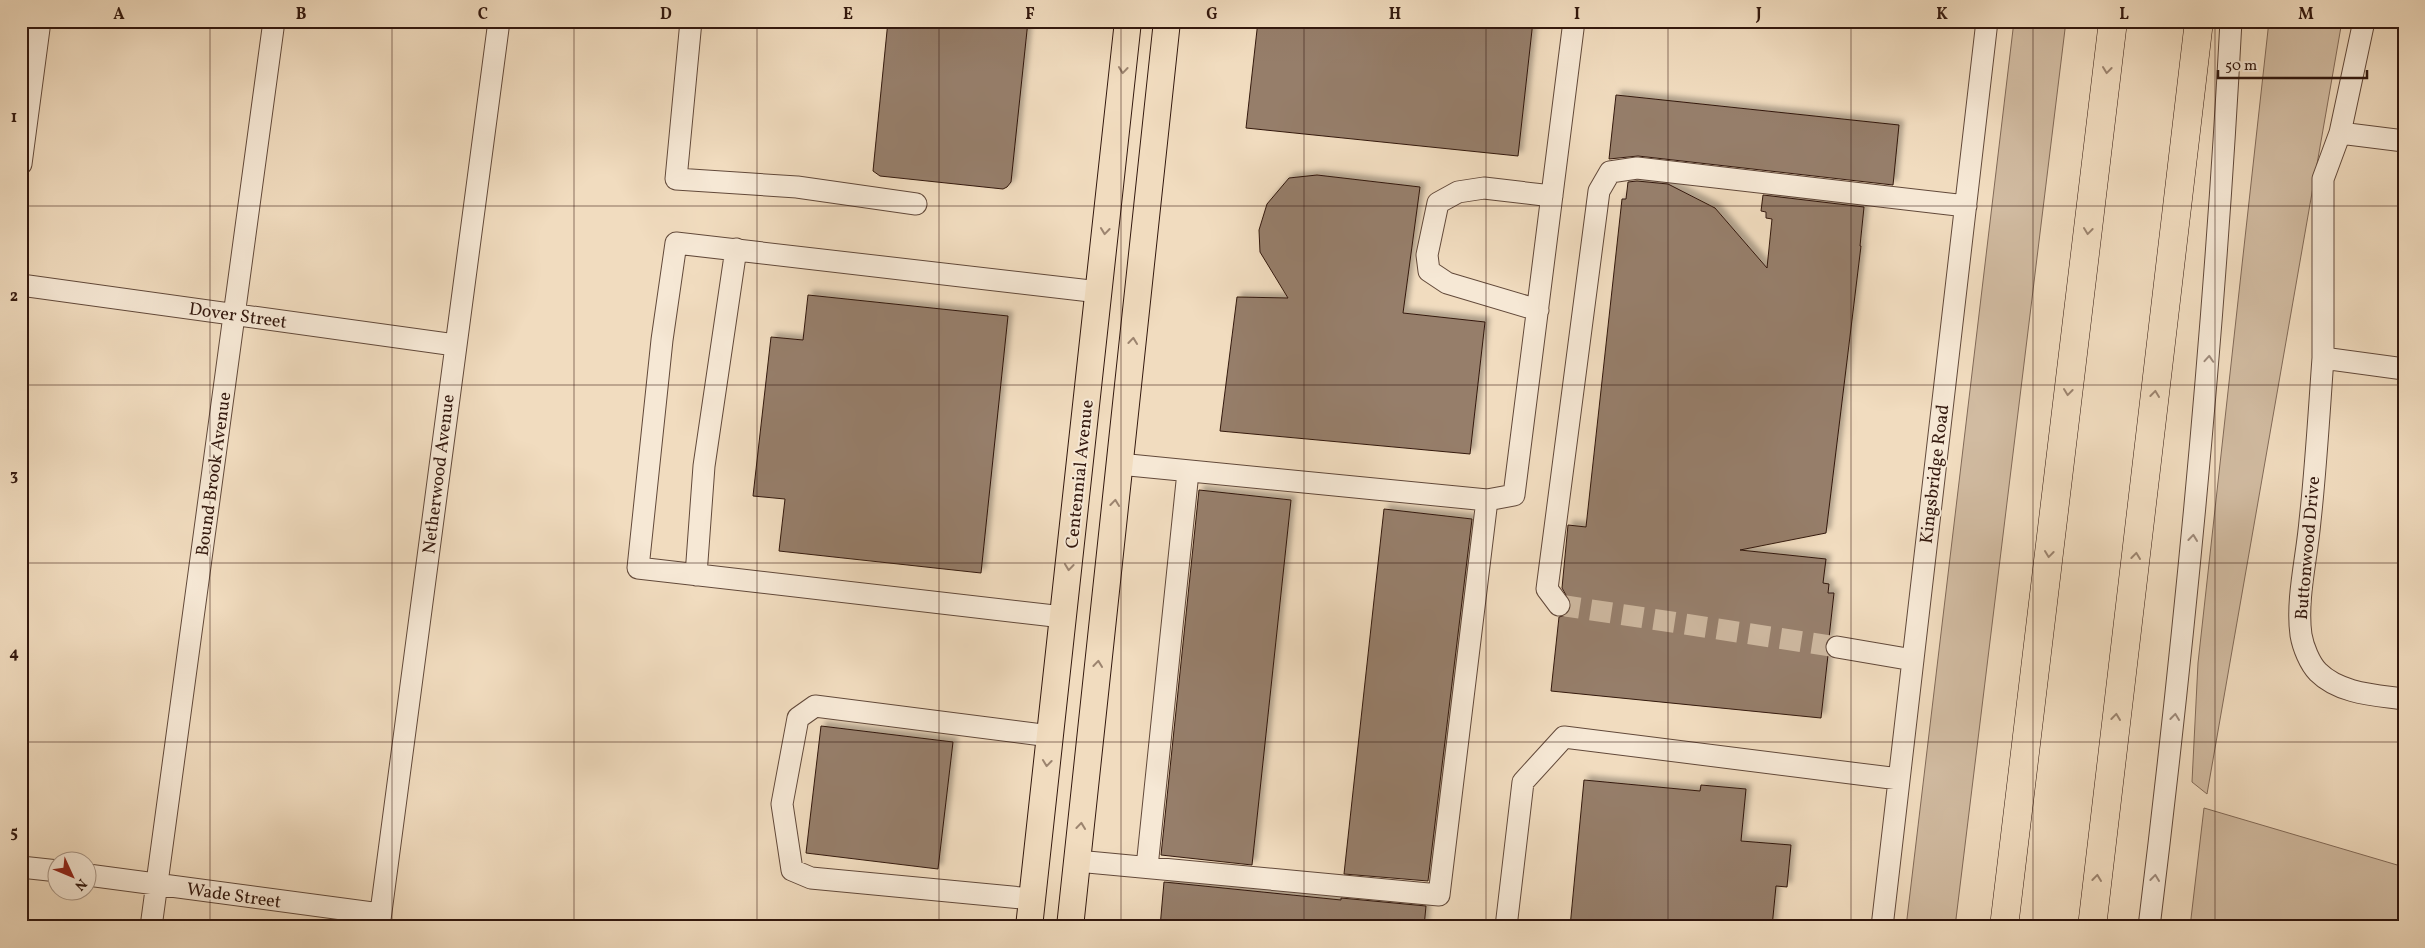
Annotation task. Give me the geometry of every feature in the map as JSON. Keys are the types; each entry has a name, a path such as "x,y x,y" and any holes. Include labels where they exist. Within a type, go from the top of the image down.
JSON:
{"highway":[{"path":"2004,927 2112,21"},
{"path":"2092,927 2199,21"}],"main road":[{"name":"Centennial Avenue","path":"1029,927 1128,21"},
{"path":"1070,927 1167,21"}],"street":[{"path":"21,164 40,21"},
{"name":"Bound Brook Avenue","path":"151,927 274,21"},
{"name":"Netherwood Avenue","path":"380,920 499,21"},
{"path":"691,21 676,179 796,187 916,204"},
{"path":"1119,464 1487,500 1514,495 1574,21"},
{"name":"Kingsbridge Road","path":"1882,927 1987,21"},
{"path":"2148,927 2176,707 2194,533 2222,171 2231,21"},
{"name":"Buttonwood Drive","path":"2364,21 2340,133 2323,179 2323,358 2311,519 2300,616 2301,636 2308,656 2318,671 2331,682 2363,694 2404,699"},
{"path":"2340,133 2404,141"},
{"path":"1559,605 1547,589 1599,191 1610,172 1637,168 1966,206"},
{"path":"1538,310 1447,283 1429,271 1427,256 1438,203 1458,192 1484,188 1552,196"},
{"path":"1063,617 638,568 662,340 676,243 1099,292"},
{"path":"696,574 704,466 736,249"},
{"name":"Dover Street","path":"21,284 455,345"},
{"path":"2323,358 2404,369"},
{"path":"1147,867 1188,472"},
{"path":"1077,861 1439,894 1487,500"},
{"path":"1837,647 1913,660"},
{"path":"1032,899 811,878 792,870 782,804 798,718 815,706 1050,736"},
{"path":"1506,927 1524,782 1564,737 1899,779"},
{"path":"21,867 48,871"},
{"name":"Wade Street","path":"98,876 380,920"}],"shaded area":[{"path":"2014,21 2066,21 1955,927 1906,927"},
{"path":"2269,21 2342,21 2207,794 2192,782 2198,663"},
{"path":"2204,808 2404,867 2404,927 2190,927"}],"building":[{"path":"888,21 1028,21 1011,182 1007,187 1003,189 880,176 873,171"},
{"path":"1258,21 1533,21 1518,156 1246,128"},
{"path":"1616,95 1899,125 1893,185 1638,156 1609,159"},
{"path":"1317,175 1420,187 1403,313 1485,322 1470,454 1220,431 1237,297 1288,298 1260,252 1259,230 1267,204 1289,178"},
{"path":"1628,182 1668,184 1715,208 1767,268 1772,219 1766,218 1766,212 1761,211 1763,195 1864,207 1861,246 1826,533 1740,550 1826,559 1823,583 1829,584 1828,593 1834,593 1829,638 1825,645 1828,655 1821,718 1551,691 1559,617 1567,615 1571,604 1562,588 1568,525 1586,527 1622,199 1626,199"},
{"path":"808,295 1008,316 981,573 779,551 785,499 753,496 771,337 803,340"},
{"path":"1199,490 1291,500 1252,865 1161,855"},
{"path":"1384,509 1472,519 1428,881 1344,874"},
{"path":"821,726 953,742 938,869 806,853"},
{"path":"1584,780 1700,791 1701,785 1746,789 1741,841 1791,845 1787,887 1776,886 1772,927 1570,927"},
{"path":"1164,882 1341,900 1341,898 1426,906 1424,927 1160,927"}],"tunnel":[{"path":"1559,605 1837,647"}]}
